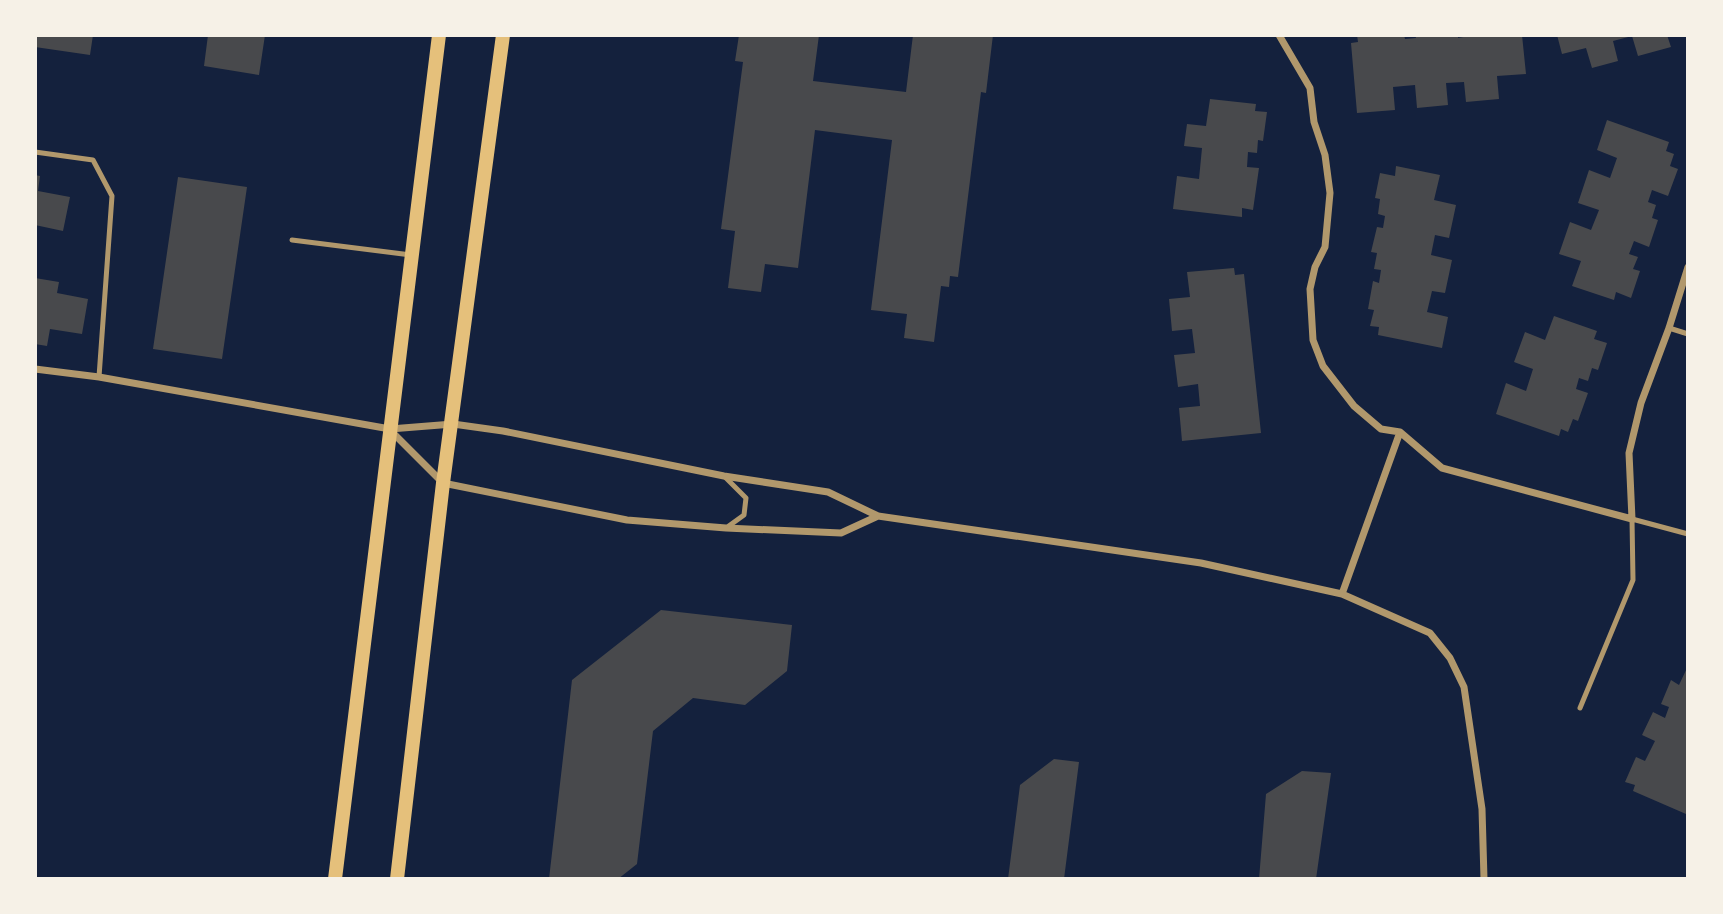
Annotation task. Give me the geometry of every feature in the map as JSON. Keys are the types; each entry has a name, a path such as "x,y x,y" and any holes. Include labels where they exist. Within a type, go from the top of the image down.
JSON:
{"main road":[{"path":"335,879 439,35"},
{"path":"397,879 443,483 503,35"}],"street":[{"path":"1279,35 1310,88 1314,122 1325,155 1331,193 1325,247 1315,267 1310,289 1313,340 1323,366 1354,406 1381,429 1400,432 1442,468 1632,520 1629,453 1641,404 1688,267"},
{"path":"35,369 99,377 390,429 453,424 503,431 724,476 828,492 878,516 1201,563 1342,594 1430,633 1450,658 1464,687 1482,809 1484,879"},
{"path":"390,429 443,483 628,520 841,533 878,516"},
{"path":"1342,594 1400,432"}],"lane":[{"path":"35,152 93,160 111,196 99,377"},
{"path":"292,240 411,255"},
{"path":"1669,328 1688,334"},
{"path":"724,476 746,498 744,515 726,528"},
{"path":"1580,708 1633,580 1632,520 1688,534"}],"building":[{"path":"35,35 93,35 90,55 35,47"},
{"path":"208,35 265,35 259,75 204,66"},
{"path":"739,35 819,35 813,81 906,92 913,35 993,35 986,93 981,92 958,277 950,276 949,287 941,286 934,342 904,338 907,314 871,310 892,140 815,130 798,268 765,264 761,292 728,288 735,231 721,229 743,62 735,61"},
{"path":"1357,35 1404,35 1405,39 1416,38 1415,35 1458,35 1458,38 1474,35 1522,35 1526,74 1497,76 1499,99 1466,102 1464,82 1446,83 1448,105 1417,108 1415,85 1393,87 1395,110 1357,113 1351,43 1358,42"},
{"path":"1557,35 1667,35 1671,47 1638,56 1632,36 1613,41 1618,61 1592,68 1586,48 1562,54"},
{"path":"1210,99 1256,104 1255,111 1267,112 1263,141 1258,140 1257,153 1248,152 1247,167 1259,168 1253,210 1242,208 1242,217 1173,209 1177,176 1199,179 1202,148 1184,146 1187,124 1206,126"},
{"path":"1607,120 1669,142 1666,151 1674,154 1670,166 1678,169 1668,196 1652,190 1648,202 1656,205 1652,218 1658,220 1649,247 1634,241 1629,254 1638,257 1633,269 1640,271 1631,298 1616,292 1614,300 1572,286 1581,261 1559,254 1570,222 1591,230 1599,210 1578,203 1589,170 1610,178 1617,158 1597,150"},
{"path":"1396,166 1440,175 1434,200 1456,205 1449,238 1435,235 1431,255 1452,260 1445,293 1432,291 1427,312 1448,317 1442,348 1378,335 1379,327 1370,326 1374,310 1368,309 1373,281 1379,283 1381,270 1374,269 1377,253 1371,252 1377,227 1383,228 1385,216 1378,214 1380,199 1375,198 1380,173 1395,176"},
{"path":"35,175 40,176 38,191 70,197 63,231 35,225"},
{"path":"178,177 247,187 222,359 153,349"},
{"path":"1234,268 1235,275 1244,274 1261,433 1182,441 1179,408 1200,406 1198,384 1178,387 1174,355 1195,353 1192,329 1172,331 1169,299 1190,297 1187,272"},
{"path":"35,278 59,282 57,293 88,299 82,334 50,329 47,346 35,344"},
{"path":"1554,316 1597,331 1594,339 1607,343 1598,370 1592,368 1588,381 1579,378 1576,389 1588,393 1578,421 1573,419 1568,432 1561,429 1559,436 1496,414 1506,383 1526,391 1533,369 1514,362 1525,332 1545,340"},
{"path":"661,610 792,625 787,671 745,705 693,698 653,731 637,864 618,879 549,879 572,680"},
{"path":"1688,666 1686,814 1633,791 1635,785 1625,782 1636,757 1645,761 1655,741 1642,735 1653,712 1665,718 1669,707 1661,704 1671,680 1679,685"},
{"path":"1054,759 1079,762 1064,879 1008,879 1020,785"},
{"path":"1302,771 1331,773 1316,879 1259,879 1266,794"}]}
